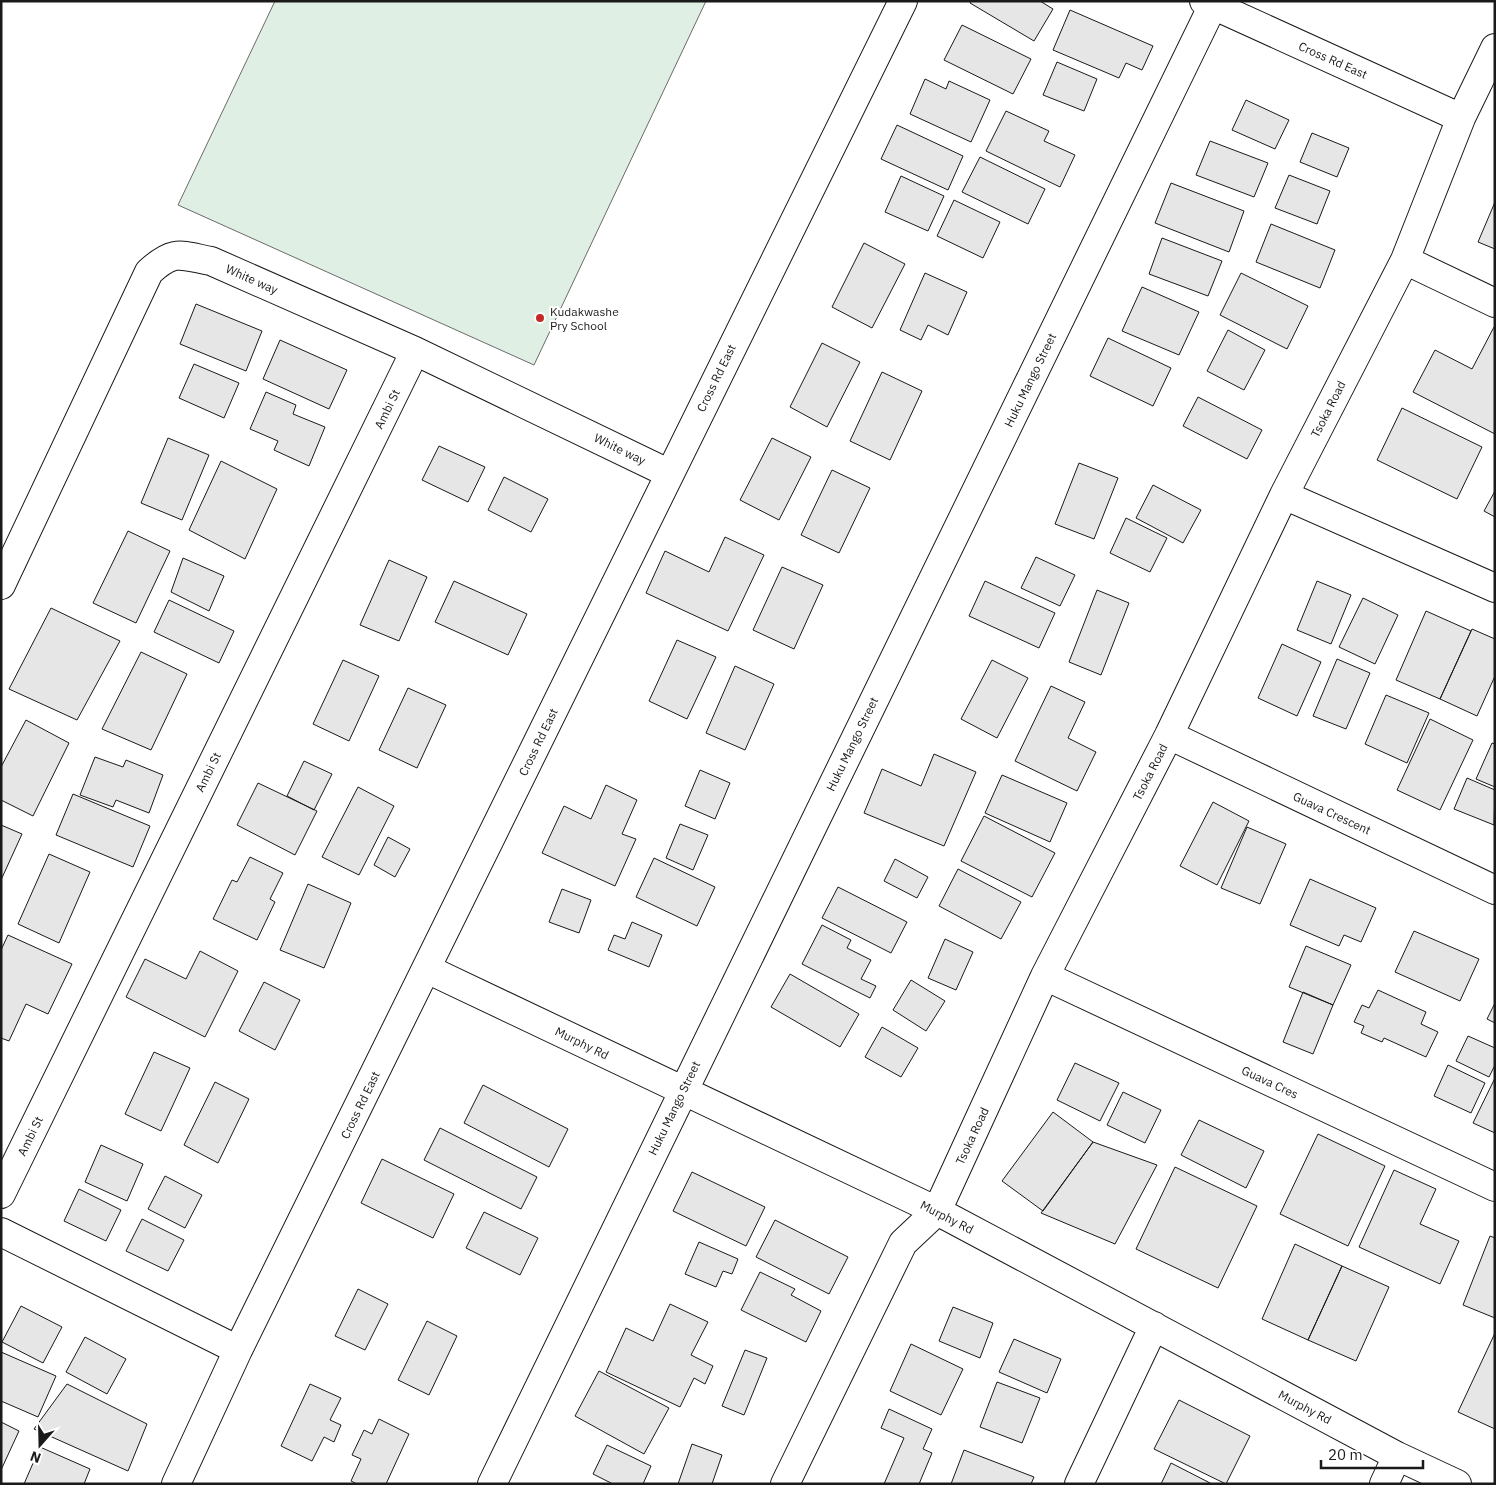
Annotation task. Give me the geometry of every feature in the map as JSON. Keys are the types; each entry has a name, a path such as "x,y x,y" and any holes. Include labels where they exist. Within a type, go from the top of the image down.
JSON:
{"street":[{"name":"Cross Rd East","path":"176,1484 238,1350 428,969 668,473 902,1"},
{"name":"Cross Rd East","path":"1208,3 1461,118"},
{"name":"Huku Mango Street","path":"492,1484 1208,3"},
{"name":"Tsoka Road","path":"785,1484 903,1243 937,1211 1045,976 1169,735 1284,495 1405,260 1461,118 1495,48"},
{"name":"White way","path":"1,585 149,272 161,261 176,254 211,261 415,350 668,473"},
{"path":"1405,260 1495,303"},
{"name":"Ambi St","path":"1,1194 415,350"},
{"path":"1284,495 1495,588"},
{"name":"Guava Crescent","path":"1169,735 1495,890"},
{"name":"Murphy Rd","path":"428,969 937,1211 1397,1456 1457,1484"},
{"name":"Guava Cres","path":"1045,976 1495,1187"},
{"path":"1,1232 238,1350"},
{"path":"1079,1484 1154,1326"},
{"path":"1384,1484 1397,1456"}],"green space":[{"path":"275,1 706,1 534,365 178,205"}],"building":[{"path":"971,1 1040,1 1053,9 1034,41 970,3"},
{"path":"1070,10 1153,46 1142,70 1126,63 1119,78 1053,50"},
{"path":"962,25 1031,59 1013,94 944,60"},
{"path":"1057,62 1097,79 1084,111 1043,95"},
{"path":"925,79 946,89 949,81 990,100 971,142 910,114"},
{"path":"1246,100 1289,120 1275,149 1232,130"},
{"path":"1006,111 1049,131 1044,141 1075,155 1060,187 986,151"},
{"path":"897,125 963,156 948,190 881,159"},
{"path":"1312,133 1349,148 1337,177 1300,162"},
{"path":"1210,141 1268,163 1254,197 1196,175"},
{"path":"980,157 1045,189 1028,224 962,192"},
{"path":"1289,175 1330,191 1317,224 1275,208"},
{"path":"901,176 944,196 928,231 885,212"},
{"path":"1171,183 1244,211 1229,252 1155,223"},
{"path":"954,200 1000,222 983,258 937,236"},
{"path":"1495,202 1495,249 1478,242"},
{"path":"1271,224 1335,250 1320,288 1256,262"},
{"path":"1162,238 1222,261 1208,296 1149,274"},
{"path":"864,243 905,264 872,328 832,307"},
{"path":"925,273 967,292 948,335 928,325 921,340 900,330"},
{"path":"1241,273 1308,306 1287,349 1220,315"},
{"path":"1142,287 1199,312 1179,355 1122,331"},
{"path":"196,304 262,331 246,371 180,344"},
{"path":"1494,327 1495,434 1413,392 1435,350 1472,369"},
{"path":"1228,330 1265,350 1244,390 1207,371"},
{"path":"1108,338 1171,368 1153,406 1090,376"},
{"path":"280,340 347,370 329,409 263,379"},
{"path":"822,343 860,362 827,427 790,407"},
{"path":"194,364 239,383 224,418 179,398"},
{"path":"882,372 922,391 890,460 850,441"},
{"path":"266,392 296,405 293,414 325,427 309,466 274,450 278,441 250,429"},
{"path":"1198,397 1262,430 1247,459 1183,426"},
{"path":"1402,408 1482,447 1457,499 1377,460"},
{"path":"168,438 209,455 182,520 141,503"},
{"path":"772,438 811,457 779,520 740,500"},
{"path":"439,446 485,467 468,502 422,480"},
{"path":"221,461 277,489 245,559 189,530"},
{"path":"1079,463 1118,478 1094,539 1055,524"},
{"path":"832,470 870,488 839,553 801,535"},
{"path":"504,477 548,499 531,532 488,510"},
{"path":"1153,485 1201,510 1183,543 1136,518"},
{"path":"1495,491 1495,517 1484,511"},
{"path":"1126,518 1167,538 1150,572 1110,553"},
{"path":"128,531 170,551 136,623 93,603"},
{"path":"725,537 764,555 728,631 646,593 665,551 709,572"},
{"path":"1036,557 1075,575 1060,606 1021,588"},
{"path":"183,558 224,576 209,611 171,592"},
{"path":"389,560 427,577 399,641 360,625"},
{"path":"782,567 823,585 794,649 753,630"},
{"path":"454,581 527,614 508,655 435,622"},
{"path":"985,581 1055,613 1039,648 969,616"},
{"path":"1317,581 1351,595 1331,644 1297,630"},
{"path":"1097,590 1129,603 1101,675 1069,662"},
{"path":"1363,598 1398,615 1375,664 1339,647"},
{"path":"169,600 234,631 219,663 154,632"},
{"path":"51,608 120,641 77,720 9,689"},
{"path":"1426,611 1471,631 1440,699 1396,680"},
{"path":"1472,629 1495,639 1495,676 1477,716 1440,699"},
{"path":"677,640 716,657 687,719 649,701"},
{"path":"1282,644 1321,662 1297,716 1258,698"},
{"path":"141,652 187,674 151,750 102,729"},
{"path":"1337,659 1370,673 1346,729 1313,716"},
{"path":"343,660 379,676 349,741 313,724"},
{"path":"992,660 1028,678 997,738 961,719"},
{"path":"735,666 774,684 745,750 706,733"},
{"path":"1051,686 1085,702 1068,738 1096,752 1077,791 1015,761"},
{"path":"408,688 446,705 417,768 379,750"},
{"path":"1386,695 1429,713 1407,763 1365,744"},
{"path":"1430,719 1473,740 1440,810 1397,790"},
{"path":"26,720 69,743 33,816 1,800 1,767"},
{"path":"1492,743 1495,744 1495,787 1476,779"},
{"path":"934,754 976,772 944,846 864,813 882,769 921,786"},
{"path":"95,757 123,767 126,760 163,775 149,813 116,800 113,807 80,795"},
{"path":"304,761 332,774 314,810 287,796"},
{"path":"700,770 730,783 715,819 685,806"},
{"path":"1002,775 1067,803 1050,842 985,813"},
{"path":"1467,778 1495,790 1494,825 1454,809"},
{"path":"258,783 317,811 295,855 237,825"},
{"path":"606,785 637,800 622,834 636,839 615,886 542,853 564,806 591,819"},
{"path":"358,787 394,806 359,875 322,857"},
{"path":"73,794 150,826 133,867 56,835"},
{"path":"1213,802 1249,821 1217,885 1180,866"},
{"path":"984,816 1055,853 1032,897 961,861"},
{"path":"680,824 708,835 693,870 666,858"},
{"path":"1,825 22,834 1,880"},
{"path":"1247,827 1286,844 1260,904 1221,888"},
{"path":"388,837 410,849 395,877 374,865"},
{"path":"49,854 90,872 59,943 18,924"},
{"path":"250,857 283,873 270,899 275,902 257,940 213,919 232,880 237,882"},
{"path":"654,858 715,887 697,926 636,897"},
{"path":"895,859 928,877 917,898 884,881"},
{"path":"958,869 1021,902 1001,939 939,906"},
{"path":"1310,879 1376,908 1361,942 1344,935 1339,946 1290,925"},
{"path":"308,884 351,903 324,968 280,950"},
{"path":"838,887 907,922 891,953 822,918"},
{"path":"562,889 591,900 579,933 549,922"},
{"path":"632,922 662,935 649,967 608,950 614,935 625,939"},
{"path":"822,925 851,940 847,948 871,960 861,979 876,986 870,998 802,964"},
{"path":"1414,931 1479,959 1460,1001 1395,972"},
{"path":"8,935 72,964 48,1014 26,1004 9,1041 1,1038 1,950"},
{"path":"945,939 973,952 956,990 928,978"},
{"path":"1306,946 1351,965 1333,1005 1289,987"},
{"path":"200,951 238,971 205,1037 126,997 145,959 186,979"},
{"path":"790,974 859,1014 840,1047 771,1007"},
{"path":"911,980 945,1001 926,1031 893,1010"},
{"path":"264,982 300,1000 275,1050 239,1031"},
{"path":"1378,990 1426,1012 1421,1024 1438,1032 1426,1057 1384,1038 1382,1042 1361,1033 1364,1026 1354,1022 1362,1005 1369,1008"},
{"path":"1303,992 1333,1005 1313,1054 1283,1042"},
{"path":"1495,1003 1495,1023 1487,1019"},
{"path":"882,1027 918,1048 901,1077 865,1057"},
{"path":"1468,1036 1495,1048 1495,1065 1489,1077 1456,1061"},
{"path":"154,1052 190,1068 161,1131 125,1114"},
{"path":"1075,1063 1119,1083 1100,1121 1057,1100"},
{"path":"1448,1065 1485,1083 1471,1113 1434,1096"},
{"path":"1495,1078 1495,1133 1473,1123"},
{"path":"215,1082 249,1099 218,1163 184,1145"},
{"path":"483,1085 568,1129 549,1167 464,1123"},
{"path":"1123,1092 1161,1110 1145,1143 1107,1125"},
{"path":"1053,1112 1093,1142 1043,1211 1002,1181"},
{"path":"1199,1120 1264,1151 1246,1188 1181,1155"},
{"path":"440,1128 537,1177 521,1209 424,1160"},
{"path":"1318,1134 1385,1166 1348,1246 1280,1214"},
{"path":"1093,1142 1157,1165 1115,1244 1041,1213"},
{"path":"101,1145 143,1164 127,1201 85,1182"},
{"path":"382,1159 454,1194 433,1238 361,1203"},
{"path":"1175,1167 1257,1206 1218,1288 1136,1249"},
{"path":"1394,1170 1436,1189 1420,1224 1459,1241 1440,1284 1359,1247"},
{"path":"692,1172 765,1207 746,1246 673,1211"},
{"path":"165,1176 202,1195 185,1228 148,1209"},
{"path":"79,1189 121,1210 106,1241 64,1221"},
{"path":"484,1212 538,1238 520,1275 466,1248"},
{"path":"142,1219 184,1240 168,1271 126,1251"},
{"path":"775,1220 848,1257 829,1294 756,1257"},
{"path":"1490,1236 1495,1238 1495,1318 1463,1305"},
{"path":"699,1242 738,1259 732,1274 723,1271 716,1287 685,1274"},
{"path":"1295,1244 1342,1266 1308,1340 1262,1319"},
{"path":"1342,1266 1389,1287 1356,1361 1308,1340"},
{"path":"760,1272 795,1289 791,1295 821,1311 806,1342 741,1310"},
{"path":"358,1289 388,1304 365,1350 335,1336"},
{"path":"670,1304 708,1322 691,1355 713,1366 705,1384 694,1378 680,1407 606,1372 626,1328 653,1341"},
{"path":"21,1306 62,1327 43,1363 2,1342"},
{"path":"953,1307 993,1323 980,1358 939,1341"},
{"path":"427,1321 457,1336 429,1395 398,1380"},
{"path":"1495,1333 1495,1429 1458,1412"},
{"path":"85,1337 126,1359 107,1394 66,1372"},
{"path":"1014,1339 1061,1359 1047,1393 999,1372"},
{"path":"911,1344 963,1369 941,1415 890,1391"},
{"path":"745,1350 767,1358 744,1415 722,1406"},
{"path":"1,1352 56,1376 38,1417 1,1401"},
{"path":"599,1371 669,1408 644,1454 575,1416"},
{"path":"997,1382 1040,1398 1022,1443 980,1427"},
{"path":"67,1384 147,1424 128,1471 34,1429"},
{"path":"310,1384 341,1398 330,1420 341,1425 334,1442 324,1437 312,1461 281,1446"},
{"path":"1179,1400 1250,1436 1226,1484 1154,1449"},
{"path":"889,1409 932,1429 923,1449 932,1453 919,1484 884,1484 904,1438 881,1428"},
{"path":"379,1419 409,1434 386,1484 357,1484 351,1481 361,1459 352,1455 364,1430 372,1434"},
{"path":"1,1422 19,1431 1,1470"},
{"path":"692,1444 722,1455 712,1484 678,1484"},
{"path":"607,1445 651,1466 643,1484 613,1484 593,1474"},
{"path":"40,1447 90,1469 84,1484 24,1484"},
{"path":"964,1450 1034,1477 1031,1484 951,1484"},
{"path":"1171,1463 1212,1484 1161,1484"}],"place":[{"name":"Kudakwashe Pry School","path":"540,318"}]}
